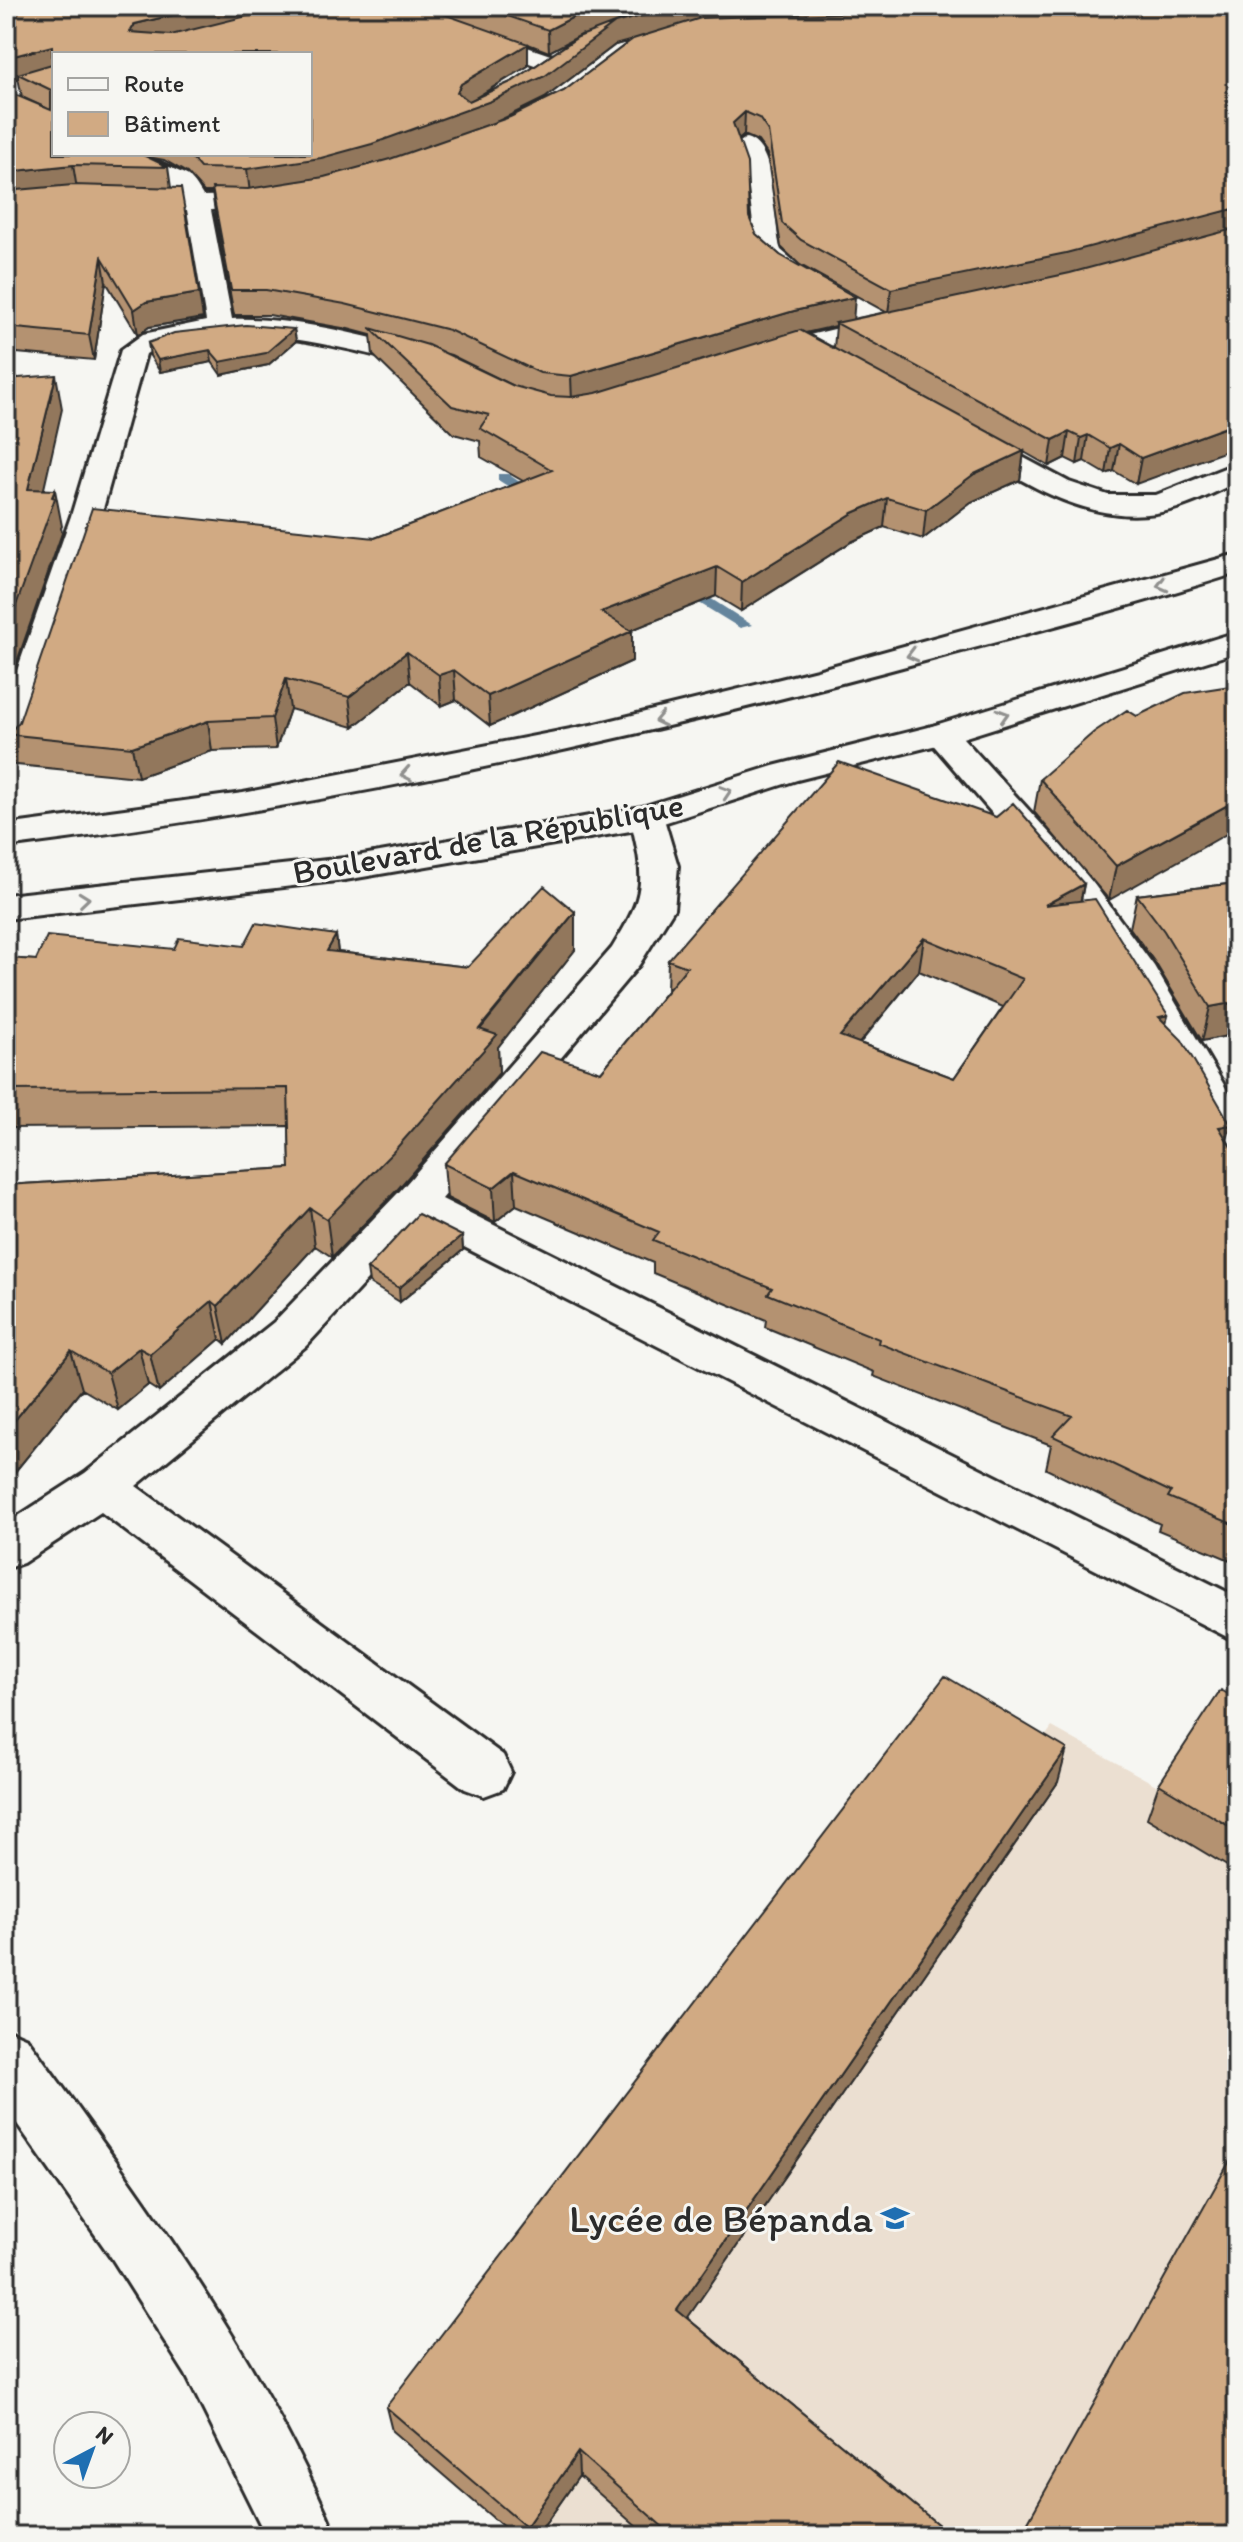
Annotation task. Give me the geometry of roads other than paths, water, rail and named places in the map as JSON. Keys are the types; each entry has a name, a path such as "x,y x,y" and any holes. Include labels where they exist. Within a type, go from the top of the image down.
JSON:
{"street":[{"path":"389,6 551,63"},
{"path":"531,80 551,63 577,49"},
{"path":"6,91 52,79"},
{"path":"6,101 30,112"},
{"path":"746,145 761,186 763,241 767,252 789,272 829,294"},
{"path":"6,186 117,169 250,203 295,196"},
{"path":"6,206 189,188"},
{"path":"189,188 220,326"},
{"path":"855,309 882,324"},
{"path":"772,354 882,324 924,319"},
{"path":"6,751 86,516 134,350 159,336 220,326 268,326 347,340 440,364 454,371"},
{"path":"802,345 857,375"},
{"path":"952,428 1075,495 1100,503 1133,507 1159,503 1237,472"},
{"path":"6,836 135,822 405,774 723,706 1237,563"},
{"name":"Boulevard de la République","path":"6,907 345,869 648,817 785,773 941,734 1237,642"},
{"path":"941,734 1072,880 1117,941 1163,1010 1237,1144"},
{"path":"6,1549 102,1487 290,1334 414,1203 633,944 655,909 660,866 648,817"},
{"path":"414,1203 1237,1621"},
{"path":"102,1487 484,1772"},
{"path":"6,2058 133,2235 209,2352 302,2536"}],"waterway":[{"path":"213,211 221,239"},
{"path":"503,477 536,498"},
{"path":"683,587 745,625"}],"place":[{"name":"Lycée de Bépanda","path":"895,2218"}]}
